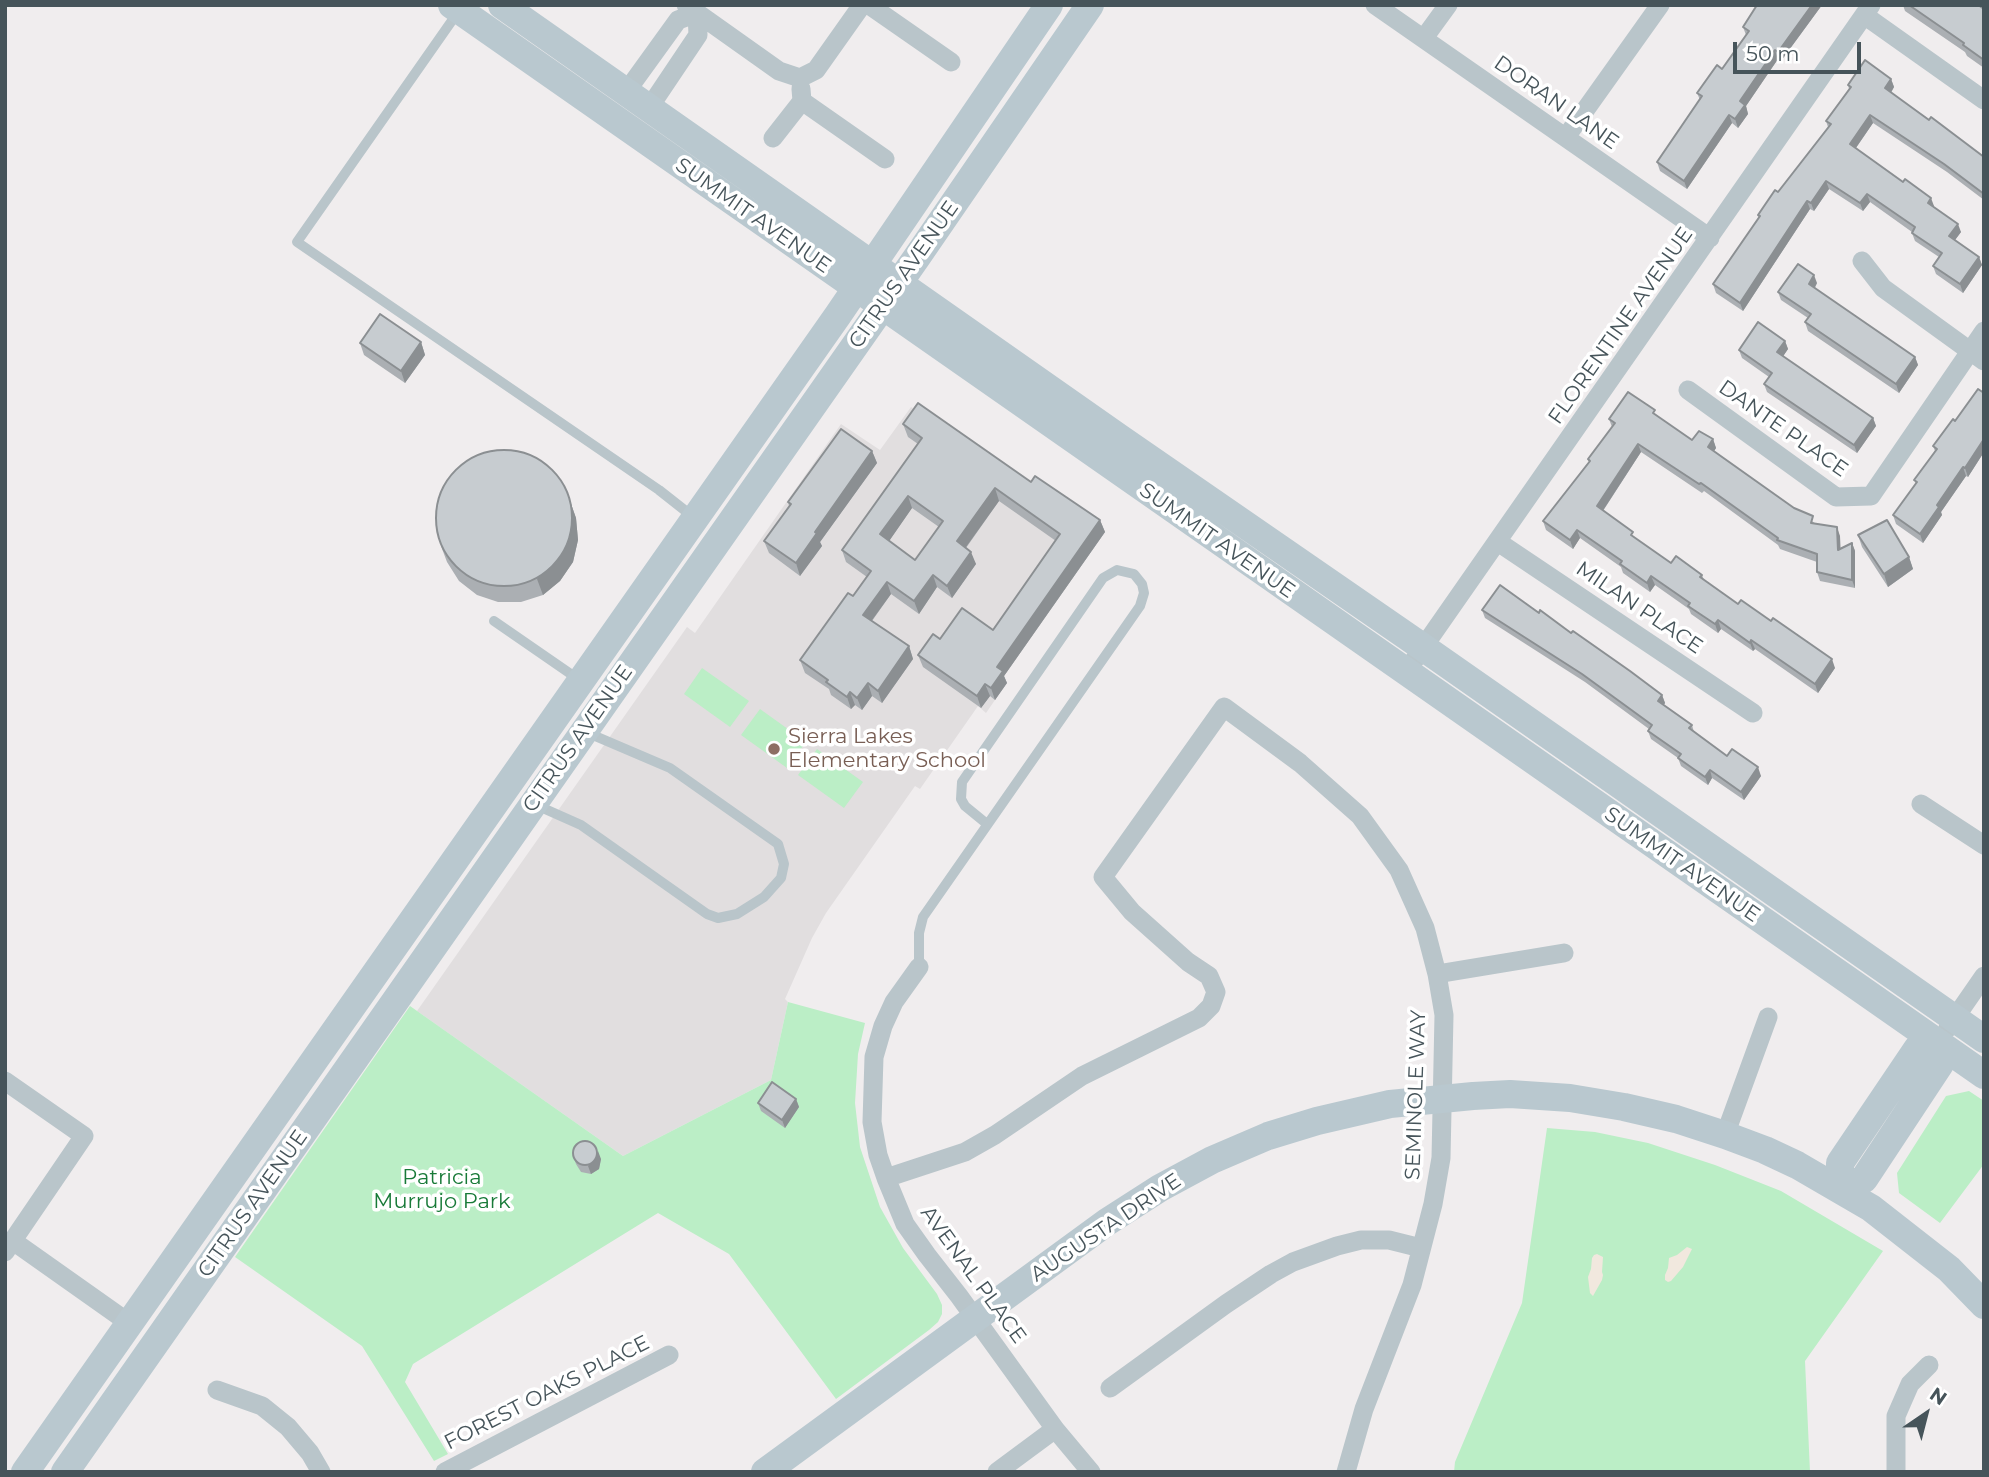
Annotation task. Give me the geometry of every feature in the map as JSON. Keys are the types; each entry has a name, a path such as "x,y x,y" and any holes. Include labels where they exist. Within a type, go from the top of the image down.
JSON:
{"main road":[{"name":"SUMMIT AVENUE","path":"502,5 1984,1039"},
{"name":"CITRUS AVENUE","path":"25,1472 695,518 1049,5"},
{"name":"CITRUS AVENUE","path":"65,1472 1090,5"},
{"name":"SUMMIT AVENUE","path":"455,8 1984,1075"},
{"path":"1840,1190 1864,1179 1940,1064 1938,1043"},
{"name":"AUGUSTA DRIVE","path":"765,1472 1107,1222 1160,1188 1212,1160 1268,1136 1390,1104 1510,1094 1570,1098 1663,1116 1725,1135 1797,1165 1871,1208 1924,1248 1984,1305"}],"street":[{"name":"DORAN LANE","path":"1375,5 1710,238"},
{"path":"1424,38 1448,5"},
{"path":"1566,137 1660,5"},
{"path":"692,9 779,71 800,78 816,70 860,7 951,62"},
{"path":"637,100 663,41 678,20 692,9"},
{"path":"637,100 684,55 698,35 692,9"},
{"path":"1868,10 1984,100"},
{"name":"FLORENTINE AVENUE","path":"1406,672 1868,10"},
{"path":"663,41 684,55"},
{"path":"773,138 802,101 800,78"},
{"path":"802,101 885,159"},
{"path":"1862,261 1883,288 1977,356 1984,331"},
{"name":"DANTE PLACE","path":"1688,390 1836,496 1871,496 1977,356"},
{"name":"MILAN PLACE","path":"1498,542 1753,713"},
{"name":"SEMINOLE WAY","path":"886,1178 965,1152 1082,1076 1199,1018 1211,1006 1216,992 1209,976 1188,962 1132,912 1103,877 1224,706 1300,763 1360,816 1399,870 1425,928 1444,1015 1441,1158 1433,1204 1412,1285 1359,1421 1346,1472"},
{"path":"1921,804 1984,845"},
{"path":"1437,974 1564,953"},
{"name":"AVENAL PLACE","path":"919,967 894,1002 883,1026 874,1057 872,1122 886,1178 905,1224 1055,1429 1091,1472"},
{"path":"1938,1043 1984,976"},
{"path":"1725,1135 1768,1017"},
{"path":"5,1081 84,1136 9,1247 129,1323"},
{"path":"1110,1388 1226,1304 1293,1262 1361,1240 1389,1240 1421,1248"},
{"name":"FOREST OAKS PLACE","path":"445,1472 473,1465 669,1356"},
{"path":"1896,1472 1896,1416 1910,1384 1929,1365"},
{"path":"218,1390 262,1406 288,1427 310,1453 321,1472"},
{"path":"997,1472 1055,1429"}],"lane":[{"path":"455,8 297,242 659,490 695,518"},
{"path":"919,967 919,933 923,917 1140,606 1144,593 1134,574 1117,570 1103,578 962,782 961,799 971,813 987,824"},
{"path":"494,621 581,681"},
{"path":"533,803 581,825 707,914 718,918 746,909 764,897 781,878 784,864 778,844 670,768 583,731"}],"shaded area":[{"name":"Sierra Lakes Elementary School","path":"911,407 1035,494 1105,532 1002,679 995,700 986,713 978,706 920,789 915,786 826,913 785,999 788,1002 771,1080 623,1156 417,1011 687,627 695,633 841,424 880,450"}],"green space":[{"path":"702,668 749,701 730,727 684,694"},
{"path":"760,709 806,742 787,768 741,735"},
{"path":"817,749 863,782 844,808 798,775"},
{"name":"Patricia Murrujo Park","path":"788,1002 865,1023 858,1054 855,1103 860,1147 880,1207 903,1248 942,1305 938,1322 929,1330 836,1399 729,1254 658,1213 413,1364 405,1382 448,1454 434,1461 362,1346 235,1257 410,1006 623,1156 771,1080"},
{"path":"1969,1091 1984,1101 1984,1164 1940,1223 1899,1193 1897,1173 1946,1096"},
{"path":"1547,1128 1595,1132 1648,1143 1715,1165 1781,1191 1883,1251 1805,1361 1810,1472 1454,1472 1455,1462 1522,1303"}],"sand":[{"path":"1687,1247 1692,1249 1683,1267 1668,1282 1665,1275 1669,1258"},
{"path":"1597,1254 1603,1257 1603,1275 1593,1296 1590,1293 1588,1277 1592,1258"}],"building":[{"path":"1757,5 1812,5 1778,52 1775,50 1740,101 1745,105 1735,119 1729,115 1684,181 1657,162 1702,96 1697,93 1717,65 1722,69 1749,31 1743,27"},
{"path":"1909,5 1978,5 1984,9 1984,60 1963,45 1964,43"},
{"path":"1865,60 1891,79 1885,88 1929,120 1931,117 1984,157 1984,194 1870,115 1850,144 1903,182 1905,179 1931,198 1928,203 1958,224 1949,236 1979,257 1960,284 1933,266 1942,253 1912,233 1915,227 1867,194 1860,203 1826,181 1811,203 1807,201 1740,303 1713,284 1775,190 1778,192 1831,124 1826,121 1851,87 1848,85"},
{"path":"1798,264 1814,275 1809,284 1915,357 1896,384 1805,322 1811,314 1778,292"},
{"path":"380,314 421,342 401,371 360,343"},
{"path":"1758,322 1785,341 1777,352 1873,418 1854,445 1764,384 1772,373 1739,350"},
{"path":"1978,389 1984,393 1984,439 1937,505 1939,507 1920,534 1893,515 1937,449 1933,446"},
{"path":"1628,392 1692,440 1699,431 1713,439 1708,447 1794,508 1813,516 1811,523 1837,527 1838,550 1852,543 1852,580 1817,572 1817,554 1777,540 1778,538 1701,483 1638,444 1597,506 1633,532 1631,535 1671,563 1676,556 1738,604 1741,600 1771,621 1773,618 1832,659 1815,684 1718,620 1715,624 1651,576 1647,583 1620,564 1622,561 1577,530 1570,540 1543,521 1590,461 1588,459 1615,423 1609,419"},
{"path":"918,403 1031,482 1035,476 1100,520 997,667 1003,671 991,688 985,684 977,696 918,655 933,634 940,639 962,608 993,630 1060,534 995,488 957,541 971,552 947,586 933,575 914,601 887,582 863,615 909,646 878,691 868,683 857,698 850,692 847,697 800,660 848,593 853,596 871,571 842,550 922,438 903,424","holes":["908,496 943,521 915,560 880,534"]},
{"path":"841,429 872,451 796,563 764,541 791,504 788,502"},
{"path":"504,450 530,455 552,470 567,492 572,518 567,544 552,566 530,581 504,586 478,581 456,566 441,544 436,518 441,492 456,470 478,455"},
{"path":"1887,520 1909,557 1884,574 1858,535"},
{"path":"1500,585 1539,613 1540,610 1571,633 1573,631 1662,695 1658,701 1692,725 1689,728 1727,756 1732,749 1758,767 1741,792 1710,770 1705,777 1678,758 1681,754 1648,731 1652,725 1582,674 1482,610"},
{"path":"772,1082 796,1099 782,1120 758,1103"},
{"path":"585,1141 596,1148 597,1153 590,1164 585,1165 574,1158 573,1153 580,1142"}],"place":[{"name":"Sierra Lakes Elementary School","path":"774,749"}]}
